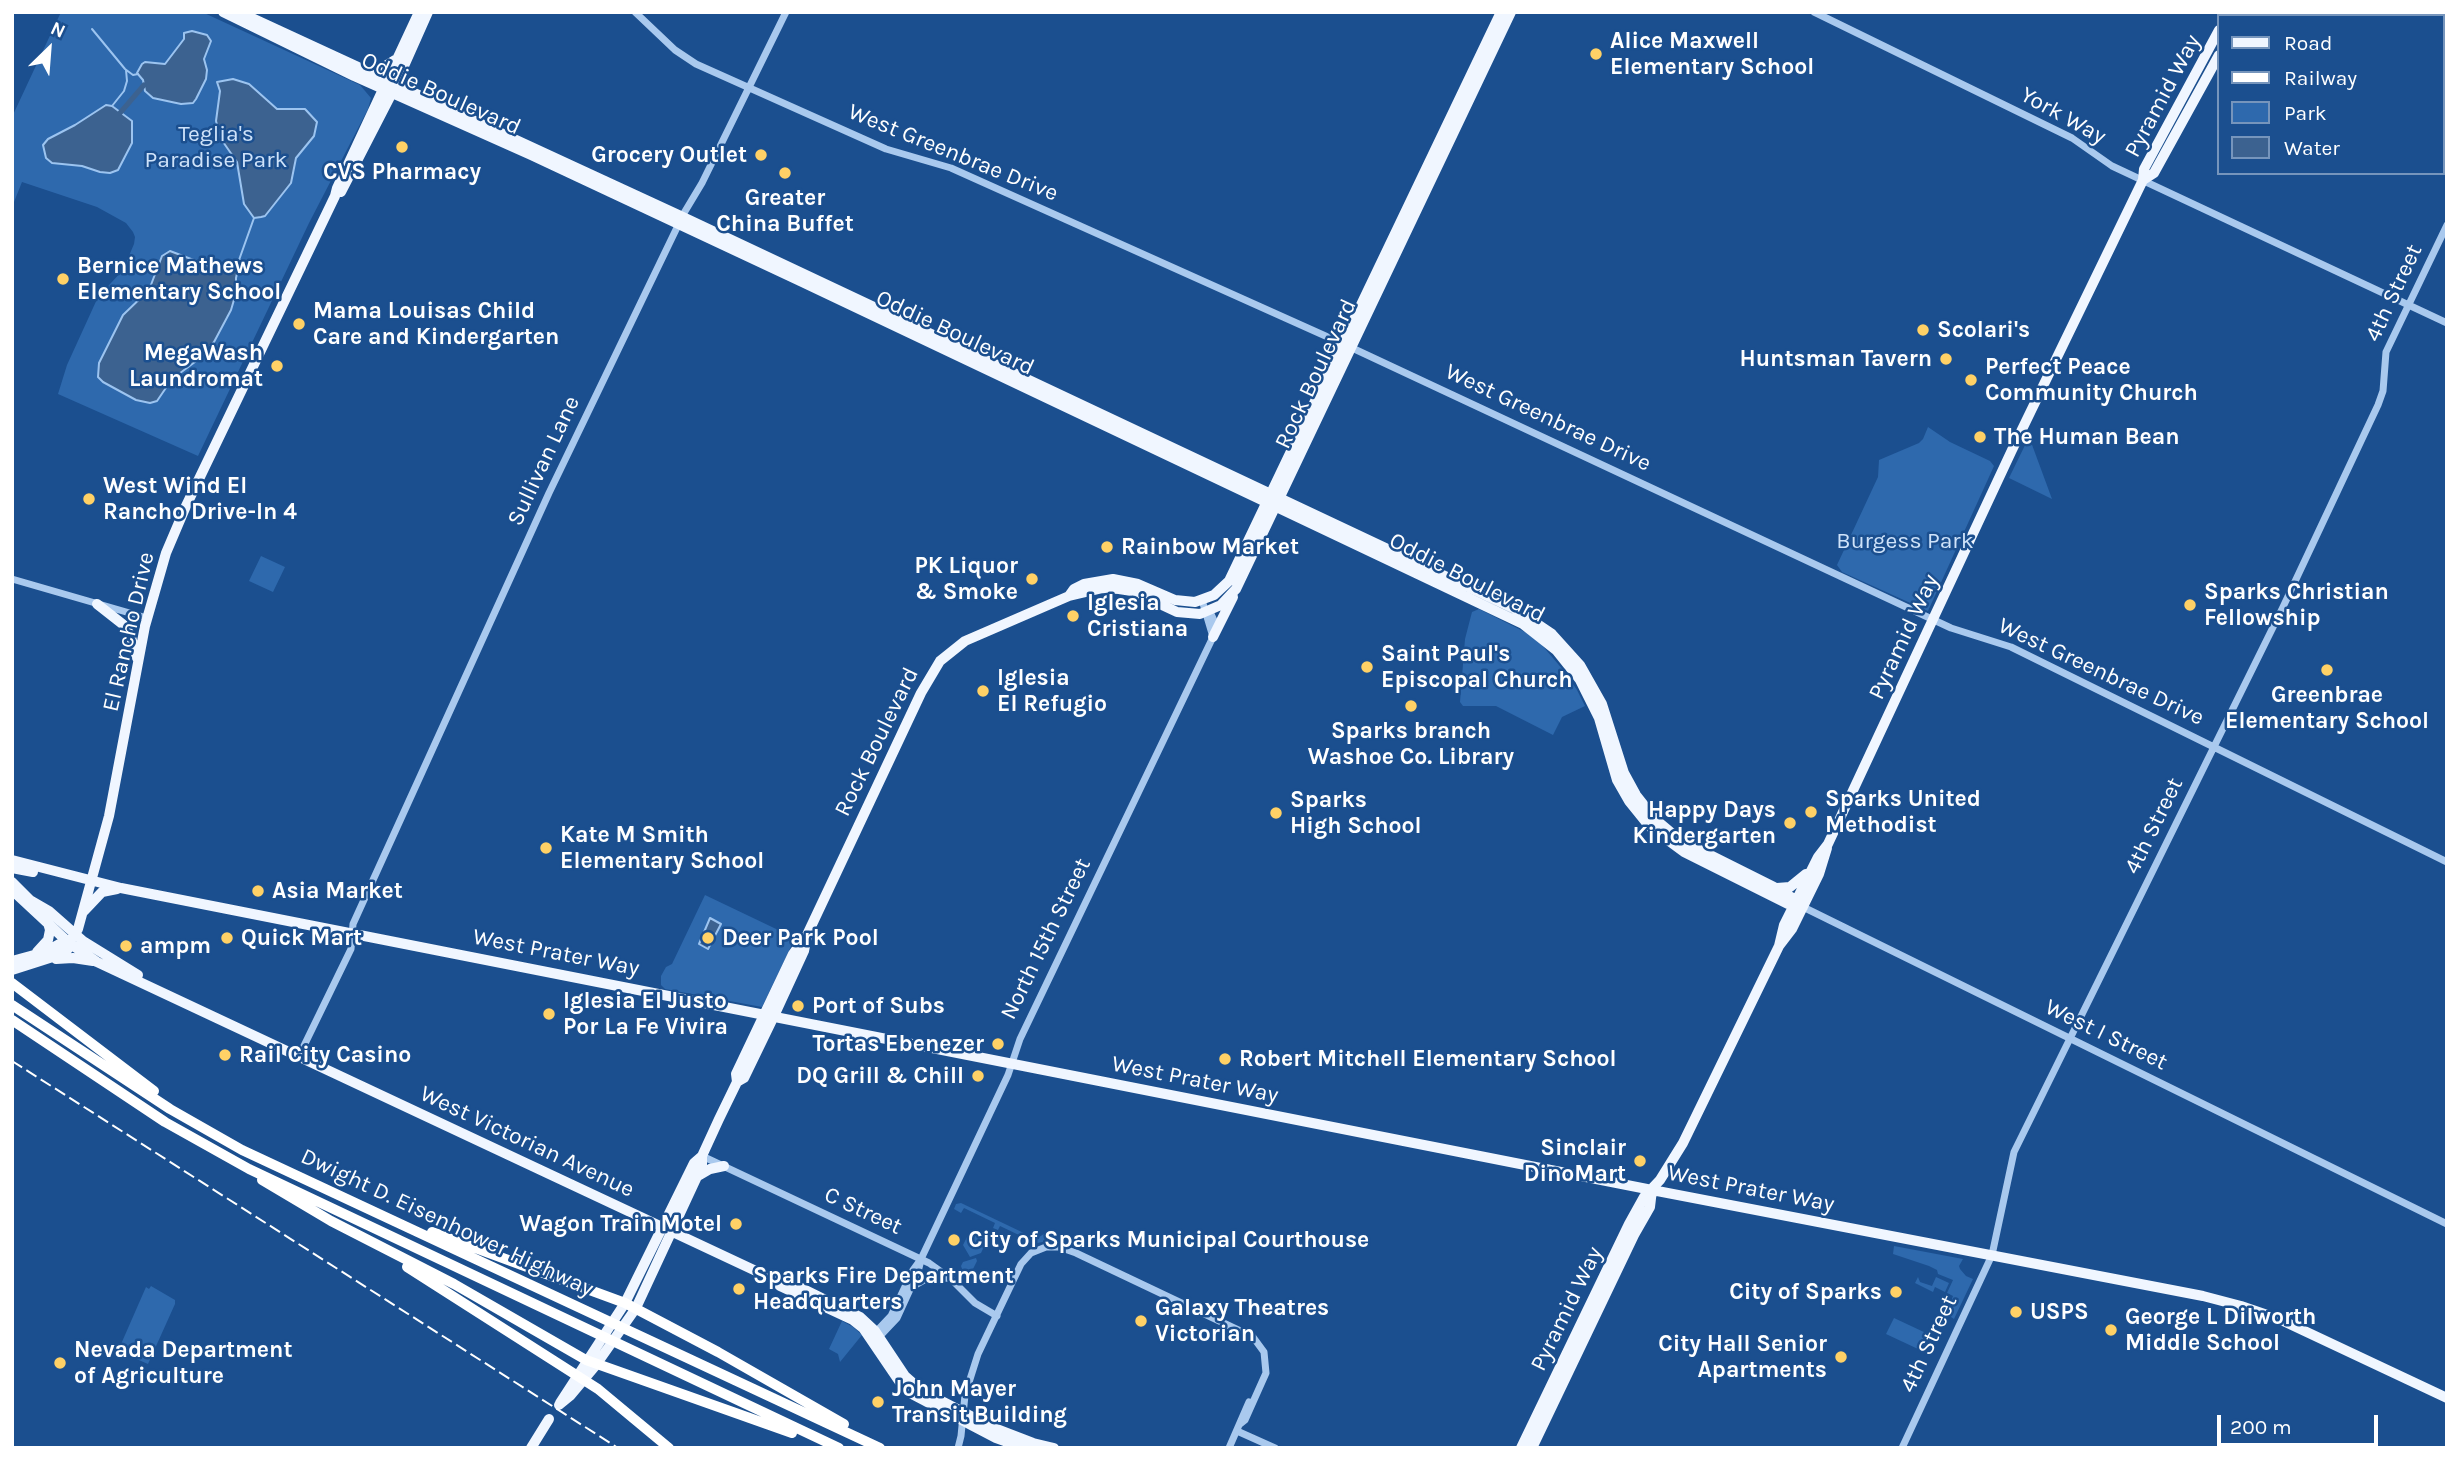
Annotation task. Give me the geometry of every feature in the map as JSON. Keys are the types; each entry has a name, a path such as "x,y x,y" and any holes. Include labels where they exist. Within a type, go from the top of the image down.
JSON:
{"highway":[{"path":"13,983 152,1089 170,1109"},
{"name":"Dwight D. Eisenhower Highway","path":"12,1005 170,1109 242,1150 879,1447"},
{"name":"Dwight D. Eisenhower Highway","path":"12,1021 165,1122 249,1169 839,1448"},
{"path":"249,1169 269,1186 454,1284 591,1363 751,1417 826,1448"},
{"path":"375,1213 409,1223 630,1305 737,1362 879,1447"},
{"path":"371,1241 381,1252 598,1389 669,1448"}],"main road":[{"name":"Oddie Boulevard","path":"223,12 539,159 681,221"},
{"name":"Oddie Boulevard","path":"239,12 359,74"},
{"name":"El Rancho Drive","path":"351,167 389,87 396,60 419,12"},
{"name":"El Rancho Drive","path":"72,939 84,912 114,794 147,618 166,553 335,196 342,191 372,111 403,69 428,12"},
{"name":"Rock Boulevard","path":"591,1363 630,1305 667,1229 694,1163 702,1156 737,1082 744,1078 793,954 807,935 936,664 965,641 1069,596 1103,588 1119,589 1132,591 1177,611 1192,614 1207,612 1221,605 1236,589 1273,499 1501,12"},
{"name":"Rock Boulevard","path":"1346,345 1510,12"},
{"name":"Pyramid Way","path":"1521,1448 1629,1224 1644,1197 1652,1190 1683,1143 1779,946 1779,937 1812,869 1828,844 2012,450 2143,180 2144,169 2218,32"},
{"name":"Pyramid Way","path":"2143,180 2154,173 2218,57"},
{"path":"372,111 372,92 359,74 382,68 396,60"},
{"path":"403,69 406,84 415,94"},
{"name":"Oddie Boulevard","path":"389,87 415,94 1142,435 1512,617 1535,632 1565,660 1588,692 1599,718 1617,780 1650,827 1684,852 1797,904"},
{"name":"Oddie Boulevard","path":"1273,499 1515,609 1540,624 1563,645 1589,678 1606,715 1623,773 1647,810 1680,840 1774,887 1797,904"},
{"name":"Rock Boulevard","path":"1069,596 1083,584 1113,579 1138,583 1182,602 1202,600 1219,591 1228,581 1273,499"},
{"path":"1213,637 1236,589"},
{"path":"97,604 128,629 138,662"},
{"name":"Pyramid Way","path":"1797,904 1822,868 1828,844"},
{"name":"West Prater Way","path":"12,860 121,888 2231,1303 2279,1319 2327,1340 2447,1398"},
{"name":"West Prater Way","path":"12,868 40,873 51,872"},
{"path":"1774,887 1787,889 1812,869"},
{"name":"West Victorian Avenue","path":"12,882 23,894 49,911 72,939 97,962 773,1279 780,1286 856,1323 875,1336 907,1390 928,1405 1054,1448"},
{"path":"84,912 102,892 121,888"},
{"name":"West Victorian Avenue","path":"12,890 48,923 145,979 151,986"},
{"path":"35,955 48,940 48,923"},
{"path":"12,961 45,952 72,939"},
{"path":"12,970 50,959 68,949 72,939"},
{"path":"50,959 73,958 97,962"},
{"name":"Rock Boulevard","path":"667,1229 698,1176 702,1156"},
{"path":"698,1176 710,1169 724,1166"},
{"name":"Pyramid Way","path":"1532,1448 1650,1207 1652,1190"},
{"name":"West Victorian Avenue","path":"962,1417 996,1438 1024,1448"},
{"path":"531,1448 549,1419"}],"street":[{"name":"West Greenbrae Drive","path":"635,12 685,57 749,88 887,149 951,168 1346,345 1934,620 1964,633 2011,647 2447,862"},
{"name":"Sullivan Lane","path":"299,1056 351,949 353,923 553,484 786,12"},
{"name":"York Way","path":"1814,12 2073,138 2112,166 2447,323"},
{"name":"4th Street","path":"1902,1448 1992,1255 2014,1152 2283,607 2378,405 2386,352 2447,225"},
{"path":"12,579 147,618"},
{"path":"1202,600 1213,637"},
{"name":"North 15th Street","path":"875,1336 891,1316 921,1259 1008,1075 1020,1039 1213,637"},
{"name":"West I Street","path":"1797,904 2447,1224"},
{"name":"C Street","path":"702,1156 921,1259 950,1278 975,1303 997,1316"},
{"path":"958,1448 969,1376 997,1316 1024,1260 1040,1248 1053,1246 1076,1253 1231,1327 1254,1345 1262,1363 1262,1375 1229,1448"},
{"name":"North 15th Street","path":"875,1336 897,1318 919,1272 921,1259"},
{"path":"911,1288 926,1279 950,1278"},
{"path":"1239,1428 1275,1448"}],"green space":[{"name":"Teglia's Paradise Park","path":"61,12 202,12 360,85 371,98 198,456 58,394 67,365 98,297 123,270 135,237 126,223 97,207 22,182 12,207 12,117"},
{"name":"Burgess Park","path":"1928,427 1950,442 1990,461 1994,466 1928,611 1842,572 1837,565 1878,477 1879,460 1919,443"},
{"path":"2028,439 2031,442 2052,499 2009,478"},
{"path":"261,556 285,567 273,592 249,581"},
{"path":"1479,609 1527,633 1541,644 1577,690 1585,706 1562,717 1553,735 1496,706 1463,706 1460,702 1465,639 1472,612"},
{"path":"705,895 795,938 762,1007 665,989 661,985 661,976 666,967 672,964"},
{"path":"961,1203 1028,1235 1024,1243 1020,1241 1021,1236 1000,1226 998,1230 993,1228 995,1223 964,1208 961,1213 954,1209 956,1204"},
{"path":"975,1232 988,1238 981,1253 970,1257 963,1245 968,1235"},
{"path":"1045,1233 1077,1247 1052,1240 1028,1245 1029,1238 1038,1238"},
{"path":"1894,1246 1963,1259 1960,1269 1973,1279 1954,1319 1948,1315 1954,1303 1951,1301 1953,1296 1947,1293 1953,1280 1938,1274 1937,1270 1929,1266 1893,1254"},
{"path":"976,1258 968,1279 965,1278 961,1266 963,1262"},
{"path":"1918,1277 1920,1282 1932,1286 1936,1277 1949,1283 1945,1292 1935,1287 1933,1292 1915,1283"},
{"path":"151,1286 175,1300 175,1304 148,1364 118,1351 146,1287 149,1289"},
{"path":"1894,1318 1926,1333 1918,1349 1886,1334"},
{"path":"842,1321 862,1335 840,1362 838,1354 829,1349"}],"water":[{"path":"192,31 207,35 211,41 204,59 206,79 196,99 193,103 181,104 153,98 145,91 143,80 137,73 142,64 165,64 184,39 184,33"},
{"path":"233,79 249,84 277,109 305,109 317,122 314,136 296,158 291,183 265,216 261,217 254,218 244,204 237,162 221,139 216,121 220,91 217,82"},
{"path":"106,105 112,106 132,121 132,143 118,170 100,172 82,166 52,163 46,158 43,145 48,139"},
{"path":"170,251 220,270 240,260 236,293 231,310 214,342 199,359 172,379 157,401 150,403 136,400 103,382 98,377 99,363 123,315 149,290 162,256"},
{"name":"Deer Park Pool","path":"710,918 721,924 708,949 699,944"}],"waterway":[{"path":"92,29 125,69 133,75 138,74"},
{"path":"112,106 124,91 126,70"},
{"path":"120,113 144,85"},
{"path":"239,260 254,218"}],"railway":[{"path":"12,1061 618,1448"}],"place":[{"name":"Alice Maxwell Elementary School","path":"1596,54"},
{"name":"CVS Pharmacy","path":"402,147"},
{"name":"Grocery Outlet","path":"761,155"},
{"name":"Greater China Buffet","path":"785,173"},
{"name":"Bernice Mathews Elementary School","path":"63,279"},
{"name":"Mama Louisas Child Care and Kindergarten","path":"299,324"},
{"name":"Scolari's","path":"1923,330"},
{"name":"Huntsman Tavern","path":"1946,359"},
{"name":"MegaWash Laundromat","path":"277,366"},
{"name":"Perfect Peace Community Church","path":"1971,380"},
{"name":"The Human Bean","path":"1980,437"},
{"name":"West Wind El Rancho Drive-In 4","path":"89,499"},
{"name":"Rainbow Market","path":"1107,547"},
{"name":"PK Liquor & Smoke","path":"1032,579"},
{"name":"Sparks Christian Fellowship","path":"2190,605"},
{"name":"Iglesia Cristiana","path":"1073,616"},
{"name":"Saint Paul's Episcopal Church","path":"1367,667"},
{"name":"Greenbrae Elementary School","path":"2327,670"},
{"name":"Iglesia El Refugio","path":"983,691"},
{"name":"Sparks branch Washoe Co. Library","path":"1411,706"},
{"name":"Sparks United Methodist","path":"1811,812"},
{"name":"Sparks High School","path":"1276,813"},
{"name":"Happy Days Kindergarten","path":"1790,823"},
{"name":"Kate M Smith Elementary School","path":"546,848"},
{"name":"Asia Market","path":"258,891"},
{"name":"Quick Mart","path":"227,938"},
{"name":"Deer Park Pool","path":"708,938"},
{"name":"ampm","path":"126,946"},
{"name":"Port of Subs","path":"798,1006"},
{"name":"Iglesia El Justo Por La Fe Vivira","path":"549,1014"},
{"name":"Tortas Ebenezer","path":"998,1044"},
{"name":"Rail City Casino","path":"225,1055"},
{"name":"Robert Mitchell Elementary School","path":"1225,1059"},
{"name":"DQ Grill & Chill","path":"978,1076"},
{"name":"Sinclair DinoMart","path":"1640,1161"},
{"name":"Wagon Train Motel","path":"736,1224"},
{"name":"City of Sparks Municipal Courthouse","path":"954,1240"},
{"name":"Sparks Fire Department Headquarters","path":"739,1289"},
{"name":"City of Sparks","path":"1896,1292"},
{"name":"USPS","path":"2016,1312"},
{"name":"Galaxy Theatres Victorian","path":"1141,1321"},
{"name":"George L Dilworth Middle School","path":"2111,1330"},
{"name":"City Hall Senior Apartments","path":"1841,1357"},
{"name":"Nevada Department of Agriculture","path":"60,1363"},
{"name":"John Mayer Transit Building","path":"878,1402"}]}
